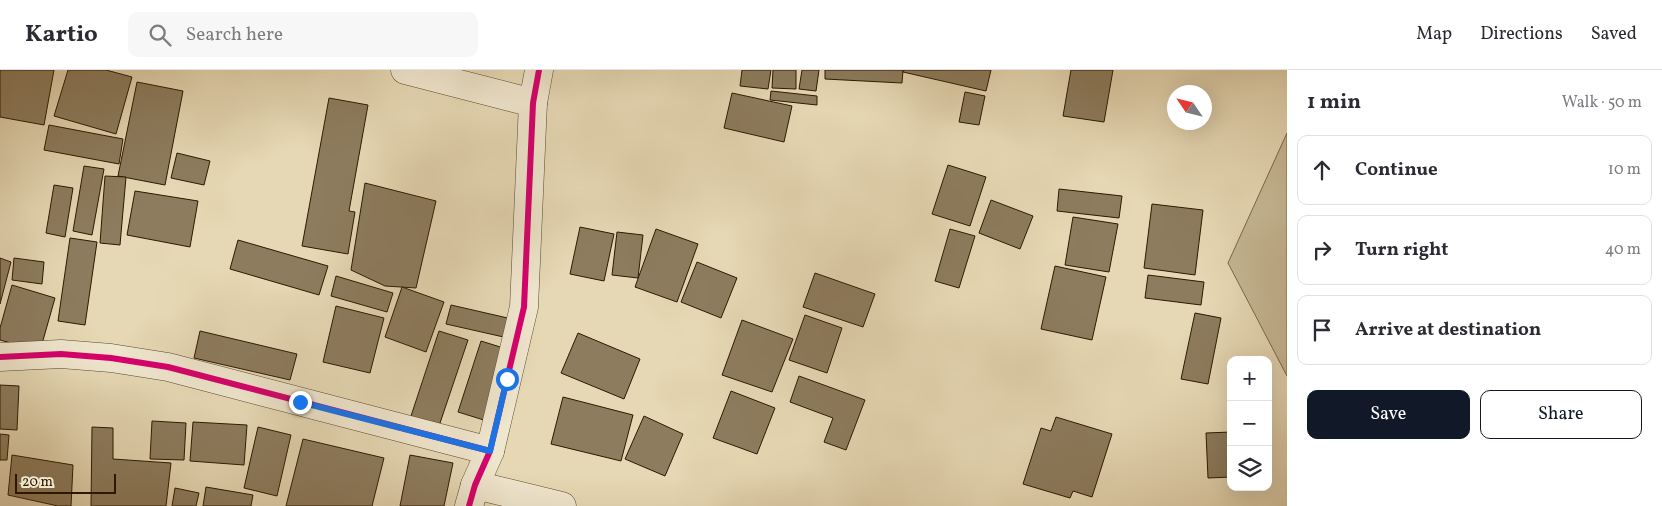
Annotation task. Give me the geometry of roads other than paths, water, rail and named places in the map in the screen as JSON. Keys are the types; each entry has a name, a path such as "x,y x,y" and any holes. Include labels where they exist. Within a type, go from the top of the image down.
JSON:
{"street":[{"path":"405,70 533,103"},
{"path":"539,70 533,103 524,307 490,451 472,496 562,506"},
{"path":"0,357 61,354 112,358 168,367 490,451"}]}
